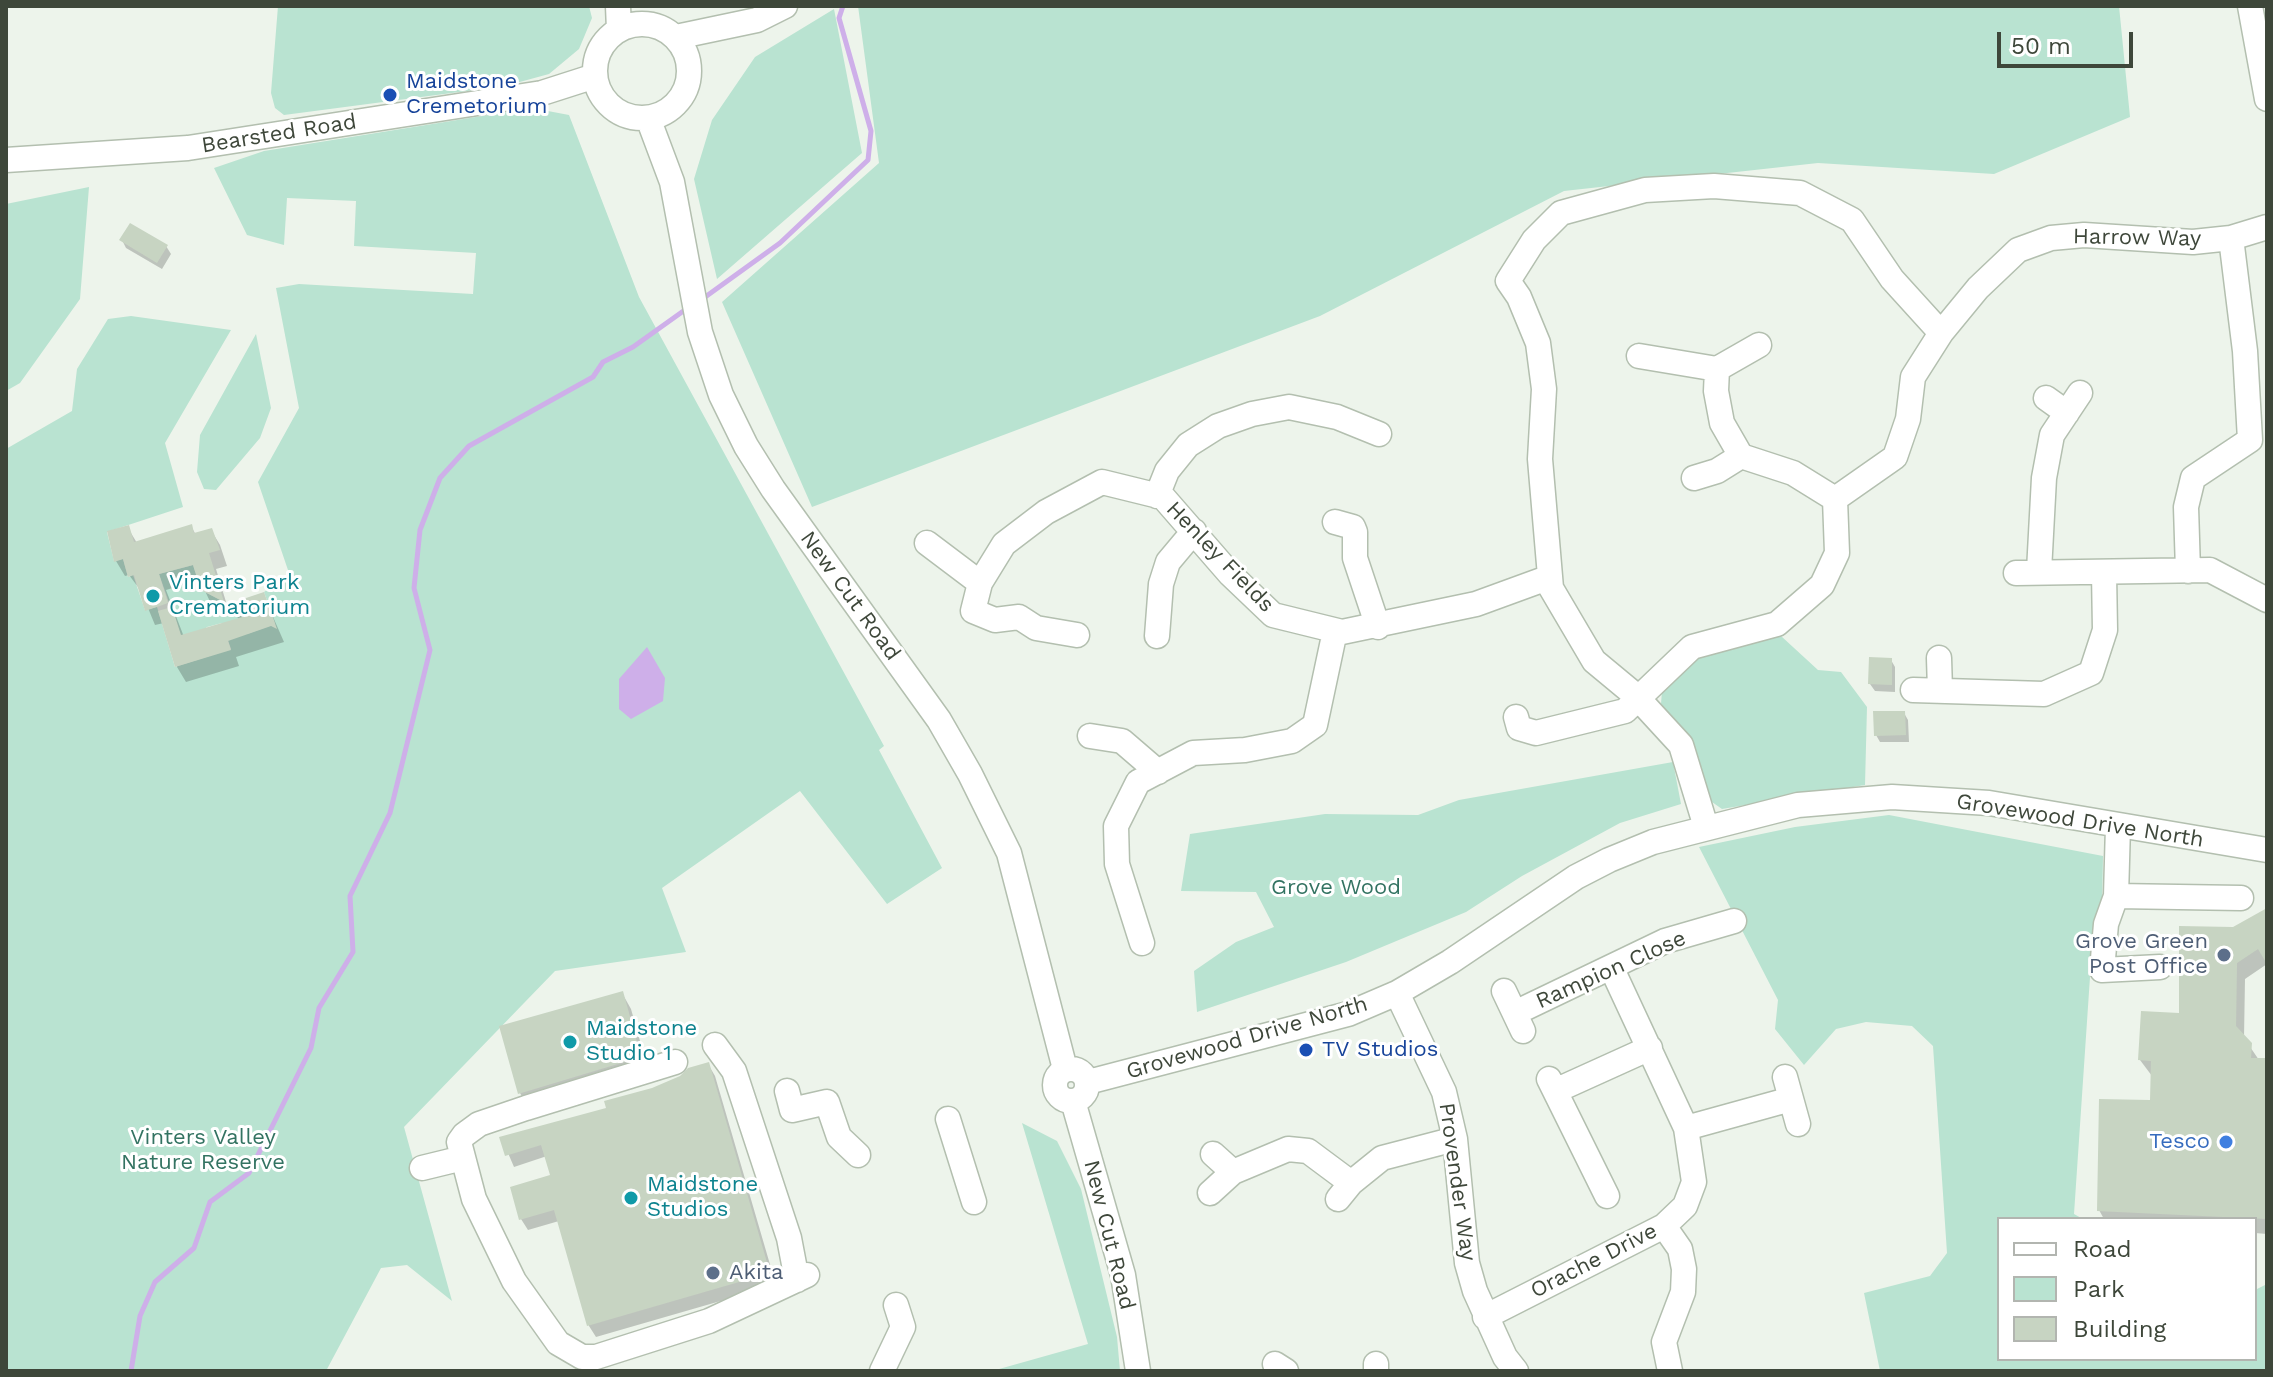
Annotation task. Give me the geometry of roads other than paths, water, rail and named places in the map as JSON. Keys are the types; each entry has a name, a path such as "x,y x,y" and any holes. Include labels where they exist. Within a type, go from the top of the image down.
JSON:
{"street":[{"path":"644,6 669,33 689,63 684,93 675,105 648,118 624,114 613,108 598,88 595,76 600,50 618,18 633,25 669,33 757,20 785,6"},
{"path":"2250,6 2267,99"},
{"name":"Bearsted Road","path":"6,160 188,148 542,93 595,76"},
{"name":"New Cut Road","path":"648,118 672,182 700,332 721,395 746,446 773,489 939,720 1009,853 1065,1069 1057,1077 1056,1089 1063,1099 1080,1092 1123,1275 1138,1371"},
{"path":"1706,827 1681,745 1639,700 1594,661 1551,588 1540,459 1544,389 1538,343 1519,297 1508,281 1534,240 1561,213 1645,190 1714,186 1800,193 1852,220 1892,279 1941,333"},
{"name":"Harrow Way","path":"1835,499 1895,457 1908,419 1913,377 1941,333 1978,288 2018,250 2051,238 2084,235 2193,242 2231,238 2267,227"},
{"path":"2188,571 2186,507 2193,478 2250,440 2245,351 2231,238"},
{"path":"1639,356 1717,369 1759,345"},
{"path":"1516,717 1519,728 1536,733 1611,717 1639,700 1692,647 1777,624 1822,585 1837,553 1835,499 1793,473 1741,456 1722,423 1716,391 1717,369"},
{"path":"2046,398 2073,403 2052,435 2027,572 2210,570 2267,600"},
{"path":"1157,496 1167,471 1188,445 1241,418 1289,407 1337,417 1379,434"},
{"path":"1694,478 1717,471 1741,456"},
{"name":"Henley Fields","path":"980,588 1004,544 1046,512 1102,482 1157,496 1273,615 1335,631 1378,627 1476,604 1550,577"},
{"path":"1335,522 1353,527 1355,558 1378,627"},
{"path":"1157,636 1161,584 1168,562 1194,531"},
{"path":"927,543 980,588 973,611 995,620 1019,617 1036,628 1077,635"},
{"path":"1913,690 2044,694 2091,673 2105,630 2104,573"},
{"path":"1142,943 1117,864 1116,826 1138,782 1193,753 1245,750 1292,741 1315,725 1335,631"},
{"path":"1939,658 1940,690"},
{"path":"1090,736 1122,741 1158,772"},
{"name":"Grovewood Drive North","path":"1080,1092 1348,1014 1397,993 1450,962 1576,877 1653,842 1798,805 1892,797 1989,803 2267,850"},
{"path":"2118,826 2116,896 2106,924 2102,970 2160,967"},
{"path":"2116,896 2241,898"},
{"name":"Rampion Close","path":"1504,991 1519,1022 1665,941 1712,935 1734,921"},
{"name":"Orache Drive","path":"1485,1317 1664,1226 1685,1206 1694,1182 1686,1128 1612,969"},
{"name":"Provender Way","path":"1397,993 1444,1092 1455,1139 1467,1263 1485,1317 1516,1371"},
{"path":"675,1062 479,1124 459,1142 480,1218 511,1275 558,1343 582,1357 600,1356 709,1321 802,1278 734,1071 715,1045"},
{"path":"1607,1196 1552,1085 1650,1048"},
{"path":"1686,1128 1788,1088 1798,1124"},
{"path":"787,1091 792,1110 827,1102 839,1137 858,1155"},
{"path":"948,1119 974,1202"},
{"path":"1210,1193 1233,1172 1288,1149 1308,1151 1344,1191 1394,1153 1455,1139"},
{"path":"1213,1154 1233,1172"},
{"path":"422,1168 463,1158"},
{"path":"1664,1226 1680,1249 1684,1269 1683,1292 1664,1342 1670,1371"},
{"path":"882,1371 900,1316"}],"waterway":[{"path":"701,300 780,243 868,160 871,131 839,18 843,6"},
{"path":"131,1371 140,1316 155,1282 194,1248 210,1202 249,1173 311,1048 319,1008 353,952 350,896 390,813 430,650 414,588 420,530 440,478 469,446 593,377 603,362 633,347 689,307"}],"place":[{"name":"Maidstone Cremetorium","path":"390,95"},
{"name":"Vinters Park Crematorium","path":"153,596"},
{"name":"Grove Green Post Office","path":"2224,955"},
{"name":"Maidstone Studio 1","path":"570,1042"},
{"name":"TV Studios","path":"1306,1050"},
{"name":"Tesco","path":"2226,1142"},
{"name":"Maidstone Studios","path":"631,1198"},
{"name":"Akita","path":"713,1273"}],"park label":[{"name":"Grove Wood","path":"1336,888"},
{"name":"Vinters Valley Nature Reserve","path":"203,1150"}]}
